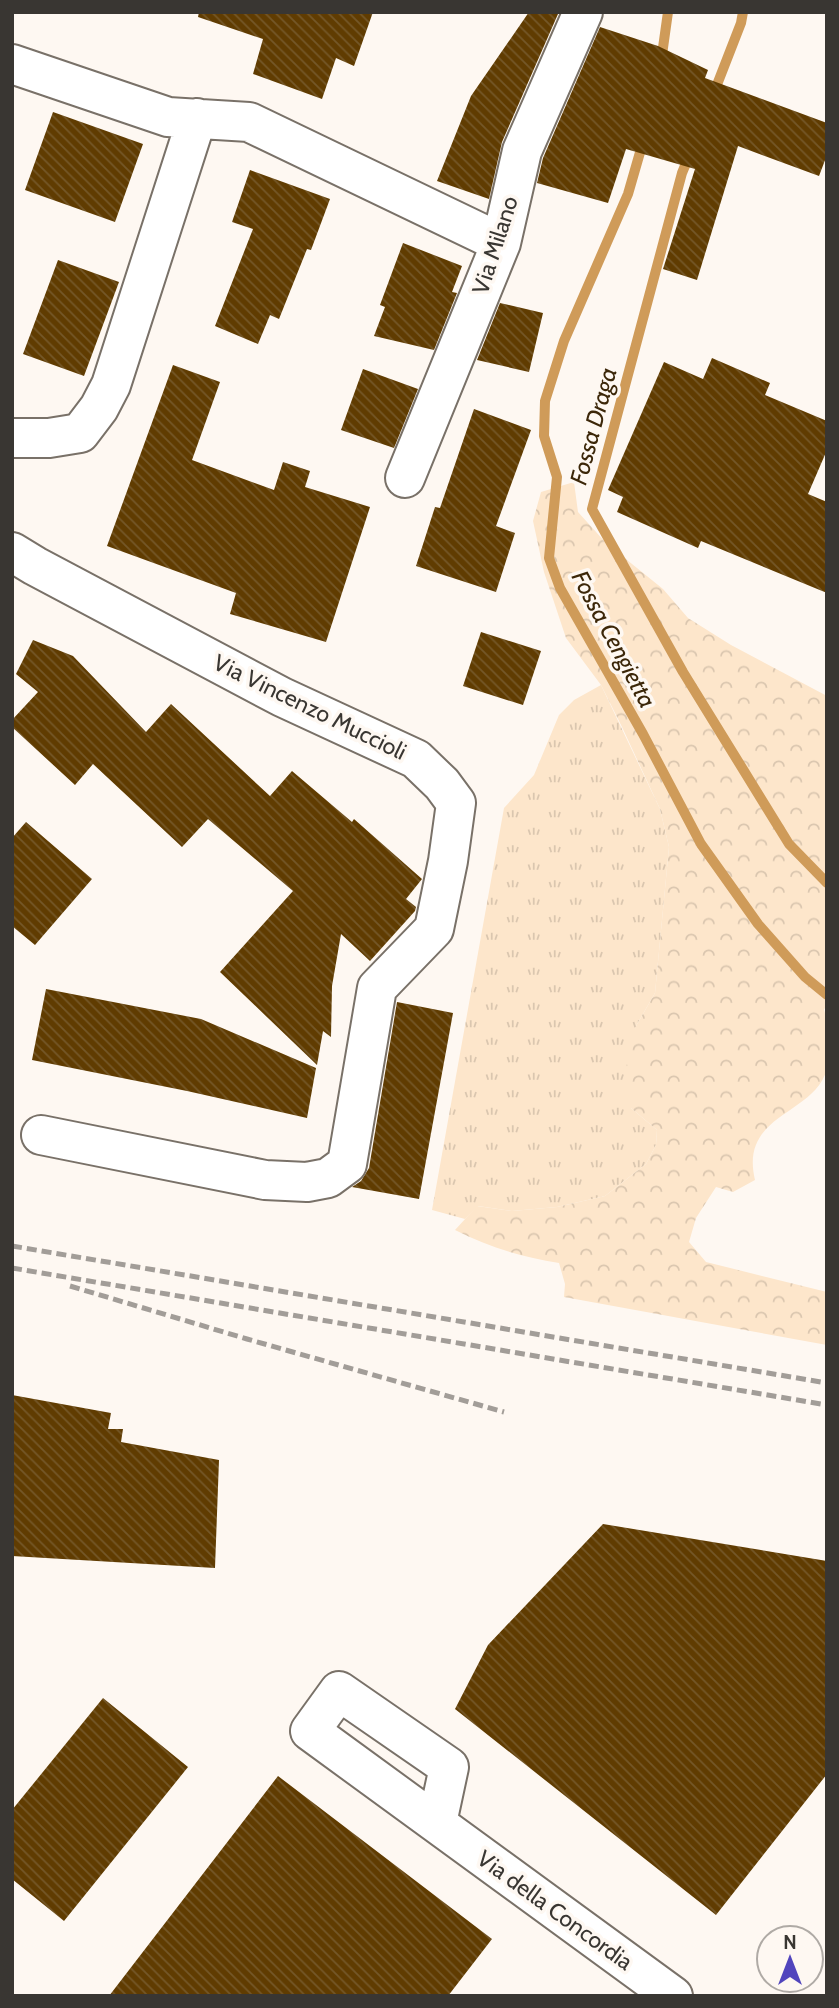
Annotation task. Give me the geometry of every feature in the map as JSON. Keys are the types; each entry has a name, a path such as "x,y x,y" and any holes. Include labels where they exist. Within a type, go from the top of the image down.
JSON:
{"street":[{"name":"Via Milano","path":"405,478 501,243 522,151 583,12"},
{"path":"12,64 168,117 249,122 501,243"},
{"path":"12,438 49,438 80,433 99,408 111,385 197,118"},
{"name":"Via Vincenzo Muccioli","path":"12,552 282,697 416,759 442,784 456,803 434,929 377,988 347,1164 328,1178 307,1182 265,1180 41,1135"},
{"name":"Via della Concordia","path":"437,1824 673,1996"}],"green space":[{"path":"574,482 578,512 606,543 663,589 688,618 731,645 827,696 827,1007 824,1009 827,1069 820,1085 767,1128 758,1141 753,1158 755,1180 733,1192 716,1187 696,1218 689,1242 706,1262 827,1292 827,1345 564,1297 565,1284 559,1263 505,1251 455,1230 477,1206 512,1211 557,1207 605,1196 646,1164 656,1145 657,1130 631,1108 626,1068 636,1026 655,993 669,847 660,809 601,685 566,638 544,572 533,521 541,492"},
{"path":"601,685 660,809 669,847 655,993 636,1026 631,1108 657,1130 656,1145 646,1164 605,1196 557,1207 512,1211 478,1206 465,1219 432,1210 504,808 534,775 559,715 574,700"}],"building":[{"path":"199,12 373,12 354,66 336,58 322,99 253,74 263,39 198,17"},
{"path":"529,12 558,14 502,142 489,199 437,181 471,96"},
{"path":"600,27 658,46 708,70 705,78 827,123 827,155 819,176 738,146 697,280 663,269 695,169 626,149 608,203 537,183 543,158"},
{"path":"53,112 143,144 115,222 25,190"},
{"path":"250,170 330,199 311,250 307,249 279,319 270,315 258,344 215,326 253,229 232,222"},
{"path":"403,243 462,266 452,292 457,293 434,350 374,336 385,307 380,305"},
{"path":"58,260 119,282 84,376 23,354"},
{"path":"500,303 543,313 529,372 477,360"},
{"path":"712,358 770,383 765,395 827,421 827,450 808,494 827,502 827,593 701,541 698,548 617,512 623,497 608,490 664,362 703,379"},
{"path":"173,365 220,382 192,460 274,490 283,462 310,471 305,487 370,507 326,642 230,614 236,593 107,546"},
{"path":"363,369 418,389 394,448 341,430"},
{"path":"474,409 531,430 496,526 515,533 496,592 416,566 435,507 440,508"},
{"path":"481,632 541,651 523,705 463,686"},
{"path":"33,640 73,656 146,732 171,704 270,796 292,771 352,822 354,819 422,879 406,899 416,907 415,911 370,961 341,934 332,986 331,1037 323,1031 317,1065 220,972 293,891 208,819 182,847 93,764 75,785 12,727 12,720 38,692 16,674"},
{"path":"26,822 92,879 35,945 12,926 12,838"},
{"path":"46,989 201,1019 316,1068 307,1118 32,1060"},
{"path":"397,1002 453,1013 419,1199 352,1187 361,1181 369,1168"},
{"path":"12,1395 111,1413 108,1429 123,1429 121,1442 219,1460 215,1568 12,1556"},
{"path":"603,1524 827,1561 827,1774 716,1915 455,1709 488,1645"},
{"path":"103,1698 188,1767 64,1921 12,1879 12,1810"},
{"path":"278,1776 492,1939 448,1996 109,1996"}],"waterway":[{"name":"Fossa Cengietta","path":"661,62 668,12"},
{"name":"Fossa Draga","path":"713,95 743,12"},
{"name":"Fossa Cengietta","path":"643,142 628,194 564,341 545,401 544,436 557,477 549,558 560,588 643,734 701,844 758,924 805,977 827,995"},
{"name":"Fossa Draga","path":"689,156 682,173 592,509 683,672 789,844 827,883"}],"railway":[{"path":"12,1246 827,1383"},
{"path":"12,1268 827,1405"},
{"path":"70,1286 504,1412"}]}
